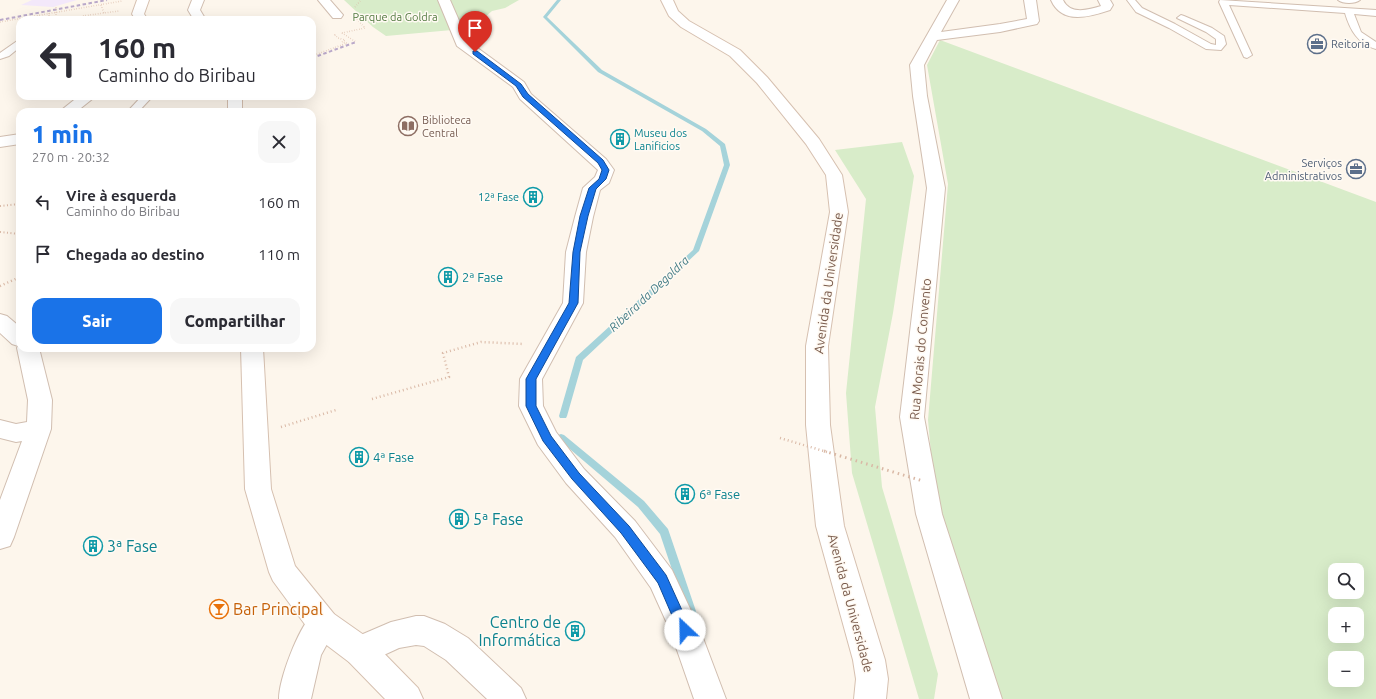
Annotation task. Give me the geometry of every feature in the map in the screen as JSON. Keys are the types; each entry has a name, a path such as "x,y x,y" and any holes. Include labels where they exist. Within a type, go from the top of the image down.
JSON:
{"street":[{"path":"139,16 138,14 143,0"},
{"path":"198,0 194,10 198,16"},
{"path":"324,0 337,15"},
{"path":"444,0 462,43 519,85 525,96 600,162 606,170 603,179 592,188 584,216 576,252 573,303 531,379 531,406 547,438 575,476 625,529 662,579 685,630 710,699"},
{"name":"Avenida da Universidade","path":"667,0 673,13 685,24 735,53 762,80 813,142 834,175 839,212 817,346 818,424 830,526 869,660 876,692"},
{"path":"934,34 1000,28 1033,21 1030,0"},
{"path":"1057,0 1062,8 1072,13 1094,12 1106,8 1107,5 1104,0"},
{"name":"Rua Morais do Convento","path":"958,4 934,34 917,65 920,96 936,188 912,417 929,514 986,699"},
{"path":"72,108 83,100"},
{"path":"0,142 16,140"},
{"path":"0,321 16,335"},
{"path":"0,537 39,429 40,400 29,352"},
{"path":"252,352 258,489 283,572 323,624 360,651 407,699"},
{"path":"0,430 16,433 39,429"},
{"path":"295,699 307,650 323,624"},
{"path":"360,651 398,634 424,631 451,643 510,699"}],"lane":[{"path":"1131,0 1139,10 1209,46 1218,48 1221,44 1221,38 1209,30 1181,18"},
{"path":"1342,0 1356,0"},
{"path":"1247,55 1223,2 1376,13"},
{"path":"1349,12 1354,28 1359,37 1376,46"},
{"path":"0,56 4,55 16,44"},
{"path":"136,108 144,100"}],"path":[{"path":"354,8 361,0"},
{"path":"33,16 120,1"},
{"path":"101,5 104,13"},
{"path":"56,7 56,16"},
{"path":"82,16 124,10"},
{"path":"0,22 16,19"},
{"path":"342,33 356,42"},
{"path":"316,55 347,43 342,42 345,40 338,38 335,35"},
{"path":"0,206 16,204"},
{"path":"0,232 16,234"},
{"path":"0,286 16,279"},
{"path":"372,400 449,377 442,353 481,342 549,346"},
{"path":"256,435 336,410"},
{"path":"780,438 923,481"}],"shaded area":[{"path":"32,0 77,0 53,7 21,5"}],"green space":[{"name":"Parque da Goldra","path":"344,0 519,0 505,8 492,11 479,22 467,23 452,30 386,36 373,27"},
{"path":"940,40 1376,202 1376,699 995,699 936,508 928,420 948,184 927,65"},
{"path":"902,142 914,176 893,313 875,407 882,487 938,674 934,699 919,699 852,473 846,393 866,199 835,150"}],"waterway":[{"name":"Ribeira da Degoldra","path":"559,0 545,17 600,71 704,130 723,145 727,165 696,251 579,359 563,416"},
{"name":"Ribeira da Degoldra","path":"561,437 641,504 664,532 694,620"}],"railway":[{"path":"21,16 107,0"},
{"path":"0,20 16,17"},
{"path":"316,57 356,42"}],"place":[{"name":"Reitoria","path":"1317,44"},
{"name":"Biblioteca Central","path":"408,126"},
{"name":"Museu dos Lanificios","path":"620,139"},
{"name":"Serviços Administrativos","path":"1356,169"},
{"name":"12ª Fase","path":"533,197"},
{"name":"2ª Fase","path":"448,277"},
{"name":"4ª Fase","path":"359,457"},
{"name":"6ª Fase","path":"685,494"},
{"name":"5ª Fase","path":"459,519"},
{"name":"3ª Fase","path":"93,546"},
{"name":"Bar Principal","path":"219,609"},
{"name":"Centro de Informática","path":"575,631"}],"route":[{"path":"475,52 519,85 525,96 600,162 606,170 603,179 592,188 584,216 576,252 573,303 531,379 531,406 547,438 575,476 625,529 662,579 685,630"}]}
